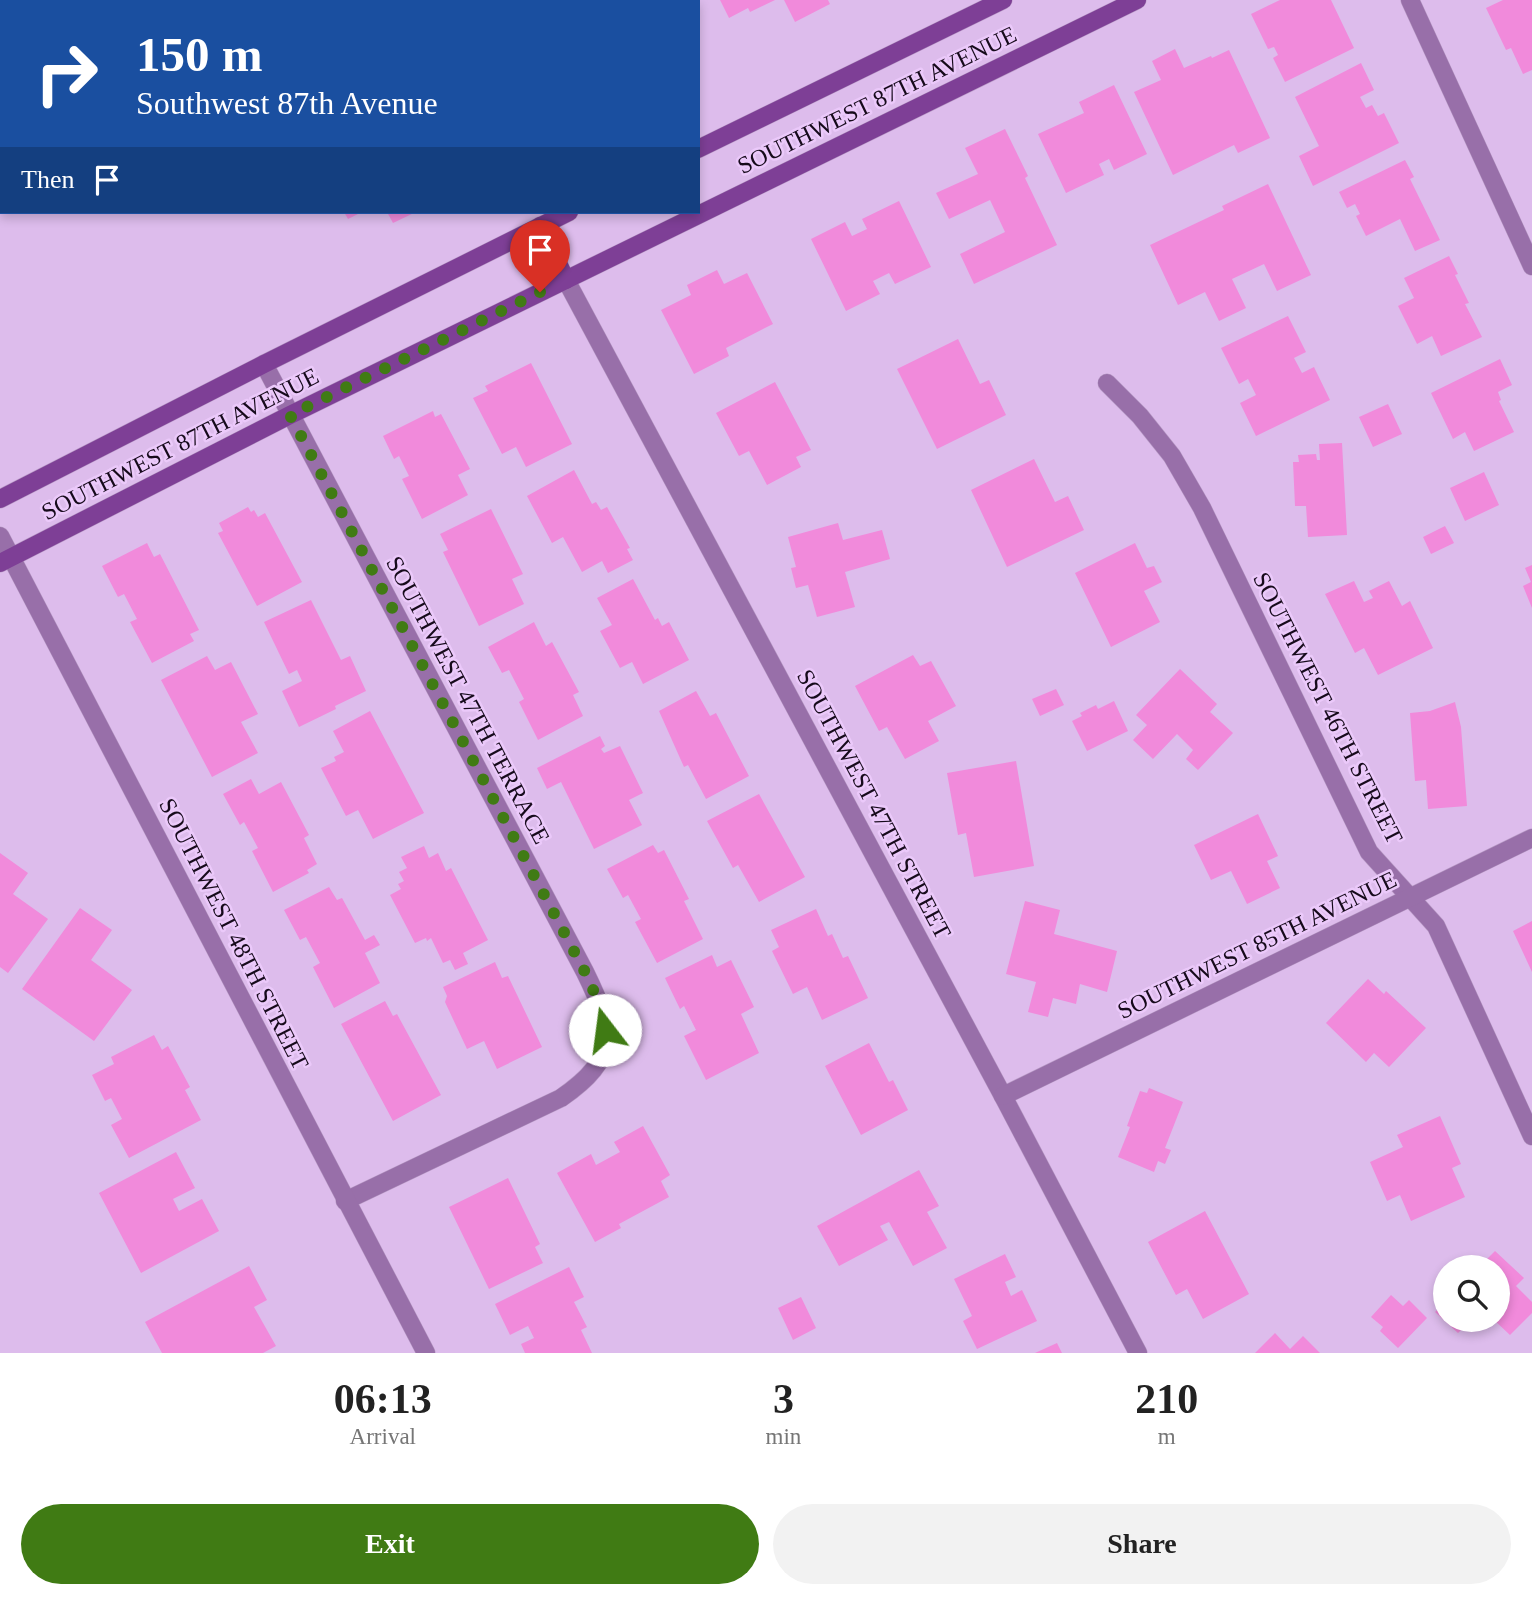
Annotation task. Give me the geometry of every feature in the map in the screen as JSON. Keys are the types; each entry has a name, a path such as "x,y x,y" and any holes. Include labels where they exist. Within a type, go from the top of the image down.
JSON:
{"main road":[{"name":"SOUTHWEST 87TH AVENUE","path":"700,148 1003,0"},
{"name":"SOUTHWEST 87TH AVENUE","path":"5,560 290,415 1137,0"},
{"name":"SOUTHWEST 87TH AVENUE","path":"0,499 264,363 565,214"},
{"path":"540,226 566,280"}],"street":[{"path":"1410,0 1532,266"},
{"name":"SOUTHWEST 47TH STREET","path":"566,280 1138,1353"},
{"name":"SOUTHWEST 47TH TERRACE","path":"264,363 593,988 605,1030 604,1052 599,1065 585,1081 546,1106 345,1201"},
{"name":"SOUTHWEST 46TH STREET","path":"1107,383 1140,416 1172,456 1202,508 1369,852 1436,926 1532,1136"},
{"name":"SOUTHWEST 48TH STREET","path":"0,536 5,560 426,1353"},
{"name":"SOUTHWEST 85TH AVENUE","path":"1003,1096 1532,838"}],"building":[{"path":"720,0 775,0 750,12 748,8 729,18"},
{"path":"784,0 828,0 830,4 795,22"},
{"path":"1280,0 1331,0 1354,48 1285,82 1273,58 1278,55 1274,47 1268,49 1251,14"},
{"path":"1503,0 1532,0 1532,70 1523,74 1511,48 1506,50 1486,8"},
{"path":"1175,49 1184,68 1229,50 1270,138 1238,153 1234,145 1173,175 1134,92 1161,80 1152,61"},
{"path":"1361,63 1374,90 1360,97 1366,108 1372,105 1378,116 1384,113 1399,143 1313,186 1299,156 1319,146 1295,97"},
{"path":"1114,85 1147,154 1114,170 1109,159 1099,164 1104,175 1066,193 1038,134 1084,113 1079,102"},
{"path":"1005,129 1057,245 974,284 960,254 1005,232 990,200 949,219 936,193 978,174 965,148"},
{"path":"1405,160 1414,177 1410,179 1440,240 1415,251 1400,219 1366,236 1356,216 1360,214 1355,204 1347,208 1339,192"},
{"path":"1268,184 1311,275 1277,291 1264,264 1232,279 1246,308 1219,321 1205,292 1178,305 1150,245 1224,210 1222,206"},
{"path":"899,201 931,267 895,284 889,273 873,281 880,294 846,311 811,239 845,222 852,236 867,229 862,219"},
{"path":"345,214 358,214 348,219"},
{"path":"388,214 412,214 393,223"},
{"path":"1449,256 1469,303 1465,304 1482,337 1441,356 1432,336 1417,344 1398,306 1414,298 1404,278"},
{"path":"717,270 724,284 747,273 773,324 726,348 729,356 694,374 661,310 691,295 687,285"},
{"path":"1288,316 1306,352 1294,358 1302,373 1314,367 1330,400 1256,436 1240,403 1256,395 1248,379 1239,384 1221,348"},
{"path":"958,339 980,384 989,380 1006,415 937,449 897,369"},
{"path":"1500,359 1512,385 1498,392 1499,401 1514,432 1474,451 1465,432 1453,439 1431,393"},
{"path":"531,363 572,444 526,467 516,447 502,454 473,398 488,391 485,386"},
{"path":"775,382 811,450 796,457 801,467 767,485 749,451 739,456 716,413"},
{"path":"1388,404 1402,434 1373,447 1359,417"},
{"path":"433,411 435,417 441,414 470,469 458,475 468,495 422,519 402,479 409,476 399,456 394,459 383,436"},
{"path":"1342,443 1347,535 1308,537 1306,506 1295,506 1293,462 1299,462 1298,455 1316,454 1317,460 1320,460 1319,444"},
{"path":"1034,459 1055,502 1068,496 1084,530 1007,567 971,490"},
{"path":"574,470 592,504 596,502 601,510 607,507 630,548 627,549 633,560 608,573 602,561 582,572 563,537 552,543 527,496"},
{"path":"1484,472 1499,505 1465,521 1450,488"},
{"path":"248,507 251,512 254,510 258,517 265,513 302,582 257,606 218,533 223,531 219,523"},
{"path":"491,509 523,574 512,579 524,604 479,626 443,552 448,550 440,534"},
{"path":"838,523 843,540 882,530 890,559 845,572 855,607 817,617 808,585 796,588 791,568 796,567 788,537"},
{"path":"1445,526 1454,543 1431,554 1423,537"},
{"path":"147,543 154,557 160,554 199,630 190,634 194,641 152,663 130,622 137,619 124,594 118,597 102,566"},
{"path":"1135,543 1147,568 1154,566 1162,582 1144,591 1160,622 1111,647 1075,573"},
{"path":"1532,565 1532,608 1523,586 1531,582 1525,568"},
{"path":"633,579 655,620 658,618 662,626 669,622 689,660 643,684 632,662 620,668 600,631 612,625 597,598"},
{"path":"1354,581 1364,602 1373,598 1369,591 1389,581 1402,606 1410,601 1433,648 1378,675 1364,648 1355,653 1325,594"},
{"path":"311,600 341,660 350,656 366,691 299,727 282,691 302,681 297,670 289,674 264,622"},
{"path":"534,622 546,646 552,642 579,692 573,695 583,716 538,740 519,702 524,699 509,670 502,673 488,647"},
{"path":"913,655 920,666 931,661 956,706 928,721 939,741 905,759 887,727 879,731 855,686"},
{"path":"207,656 215,670 231,662 258,714 241,722 258,753 212,777 161,680"},
{"path":"1180,669 1217,704 1210,712 1233,733 1198,770 1186,759 1193,750 1177,734 1153,759 1133,740 1147,725 1136,715"},
{"path":"1056,689 1064,705 1040,716 1032,699"},
{"path":"696,691 710,716 716,713 749,776 706,799 688,765 684,767 659,711"},
{"path":"1114,701 1128,731 1087,751 1072,721 1082,716 1080,713 1096,705 1098,709"},
{"path":"1455,702 1461,727 1467,806 1428,809 1426,780 1415,781 1410,713 1430,711"},
{"path":"370,711 424,813 373,839 358,810 346,816 321,768 336,761 334,757 344,752 333,731"},
{"path":"600,736 605,746 601,749 604,753 620,746 643,793 629,800 642,825 594,849 561,782 547,789 537,768"},
{"path":"1016,761 1034,866 974,877 966,833 958,835 947,773"},
{"path":"251,779 259,794 281,782 309,835 304,838 317,864 307,870 309,873 273,892 252,851 258,848 244,822 240,825 223,794"},
{"path":"759,794 805,877 759,902 738,865 733,868 707,821"},
{"path":"1258,814 1278,856 1267,861 1280,888 1247,904 1231,871 1211,880 1194,845"},
{"path":"653,845 658,853 664,850 689,899 684,901 703,939 657,963 635,922 641,919 628,895 623,898 607,869"},
{"path":"424,846 429,858 438,853 446,871 451,868 488,940 463,953 468,964 455,970 450,960 443,963 431,938 415,943 390,895 401,889 398,884 404,881 399,872 407,868 401,857"},
{"path":"0,853 28,873 13,894 48,919 8,973 0,967"},
{"path":"329,887 337,900 342,898 365,940 374,935 380,945 365,953 380,983 334,1008 313,967 320,963 306,937 300,940 284,910"},
{"path":"1025,901 1060,910 1054,934 1117,951 1107,992 1080,984 1076,1004 1053,998 1048,1017 1028,1012 1036,982 1006,974"},
{"path":"80,908 112,930 91,960 132,990 94,1041 22,989"},
{"path":"816,909 828,936 832,934 843,958 848,956 868,998 822,1020 807,987 793,994 772,951 779,947 771,930"},
{"path":"1532,921 1532,972 1513,931"},
{"path":"712,955 717,967 731,960 754,1007 741,1014 759,1053 706,1080 684,1036 696,1030 684,1006 680,1009 665,978"},
{"path":"495,962 502,978 508,976 542,1047 497,1069 484,1041 467,1049 445,1002 447,996 443,987"},
{"path":"1368,979 1384,994 1386,991 1426,1028 1389,1067 1374,1053 1366,1062 1326,1023"},
{"path":"385,1001 393,1016 397,1014 441,1095 393,1121 341,1024"},
{"path":"154,1035 162,1050 168,1046 190,1087 185,1090 201,1120 129,1158 111,1125 122,1119 111,1098 105,1101 92,1075 114,1064 111,1057"},
{"path":"869,1043 889,1082 893,1080 908,1110 861,1135 825,1066"},
{"path":"1149,1088 1183,1102 1165,1148 1171,1150 1165,1164 1158,1161 1154,1172 1118,1157 1140,1091 1147,1093"},
{"path":"1440,1116 1461,1164 1452,1168 1465,1197 1411,1221 1400,1195 1387,1201 1370,1162 1403,1147 1397,1135"},
{"path":"643,1126 670,1175 661,1181 669,1197 619,1224 621,1228 595,1242 557,1173 591,1154 596,1165 620,1152 614,1142"},
{"path":"176,1152 195,1188 173,1199 179,1211 202,1199 219,1231 141,1273 99,1193"},
{"path":"919,1170 939,1206 927,1212 947,1248 913,1266 889,1222 880,1226 888,1240 839,1266 817,1226"},
{"path":"508,1178 540,1244 535,1247 543,1263 489,1289 449,1207"},
{"path":"1205,1211 1249,1294 1203,1319 1187,1289 1176,1295 1148,1242"},
{"path":"1005,1254 1016,1277 1005,1282 1011,1296 1022,1290 1037,1321 977,1349 963,1321 972,1316 954,1279"},
{"path":"1510,1265 1524,1278 1516,1286 1532,1302 1532,1313 1510,1335 1507,1332 1510,1332"},
{"path":"249,1266 267,1300 254,1307 276,1346 263,1353 162,1353 145,1322"},
{"path":"569,1267 584,1297 574,1302 587,1327 581,1330 592,1353 525,1353 521,1344 534,1338 528,1326 510,1335 495,1304"},
{"path":"1391,1295 1403,1306 1409,1300 1427,1318 1398,1348 1380,1331 1383,1327 1371,1317"},
{"path":"801,1297 816,1328 793,1340 778,1308"},
{"path":"1275,1333 1290,1349 1303,1336 1320,1353 1255,1353"},
{"path":"1057,1343 1062,1353 1035,1353"}],"route":[{"path":"540,292 290,415 585,972 599,1003 605,1030"}]}
